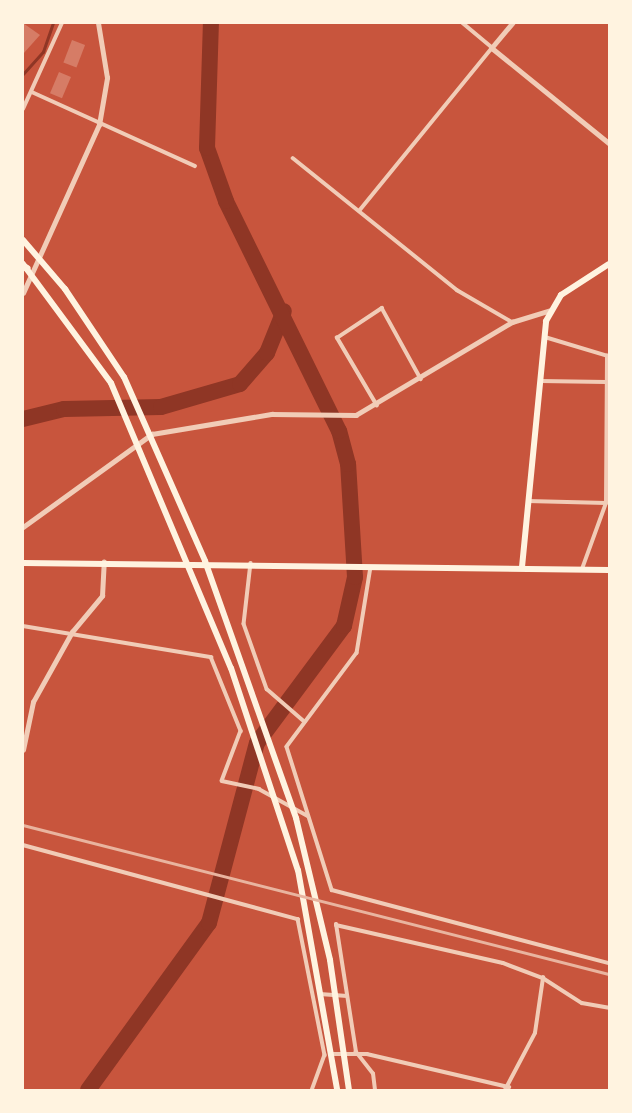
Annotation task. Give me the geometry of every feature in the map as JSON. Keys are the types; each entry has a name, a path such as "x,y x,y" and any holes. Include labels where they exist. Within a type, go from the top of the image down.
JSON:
{"main road":[{"path":"23,240 39,258 124,377 152,434 205,561 244,667 312,881 349,1090"},
{"path":"522,567 543,337 549,311 569,289 609,264"},
{"path":"26,268 111,383 139,440 190,561 231,668 301,883 337,1090"},
{"path":"23,564 205,561 369,567 609,570"}],"street":[{"path":"23,109 62,23"},
{"path":"23,293 26,268 39,258 99,125 107,78 98,23"},
{"path":"462,23 609,143"},
{"path":"359,211 513,23"},
{"path":"32,92 99,125 195,166"},
{"path":"293,158 457,290 512,322"},
{"path":"377,407 337,338 382,308 421,379"},
{"path":"23,527 139,440 152,434 260,415 347,417 377,407 512,322 549,311"},
{"path":"543,337 608,356 606,503 582,569"},
{"path":"539,380 608,383"},
{"path":"528,501 606,503"},
{"path":"23,750 33,702 72,632 102,596 104,561"},
{"path":"251,562 244,624 267,689 305,722"},
{"path":"369,567 357,653 286,747 332,890 609,963"},
{"path":"23,626 211,657 241,731 222,781 259,789 309,817"},
{"path":"23,845 201,895 299,919 325,1055 312,1090"},
{"path":"375,1090 373,1074 356,1052 336,925 543,978 582,1003 609,1008"},
{"path":"325,1055 356,1052 507,1089 535,1032 543,978"},
{"path":"315,994 346,996"}],"building":[{"path":"23,23 40,35 23,54"},
{"path":"72,40 85,45 76,67 63,62"},
{"path":"59,72 71,77 62,98 50,93"}],"waterway":[{"path":"23,74 43,52 53,23"},
{"path":"88,1090 209,923 257,743 344,626 355,577 348,464 339,431 226,201 207,148 211,23"},
{"path":"23,419 64,409 161,407 240,384 267,353 284,311"}],"railway":[{"path":"23,825 609,974"}]}
